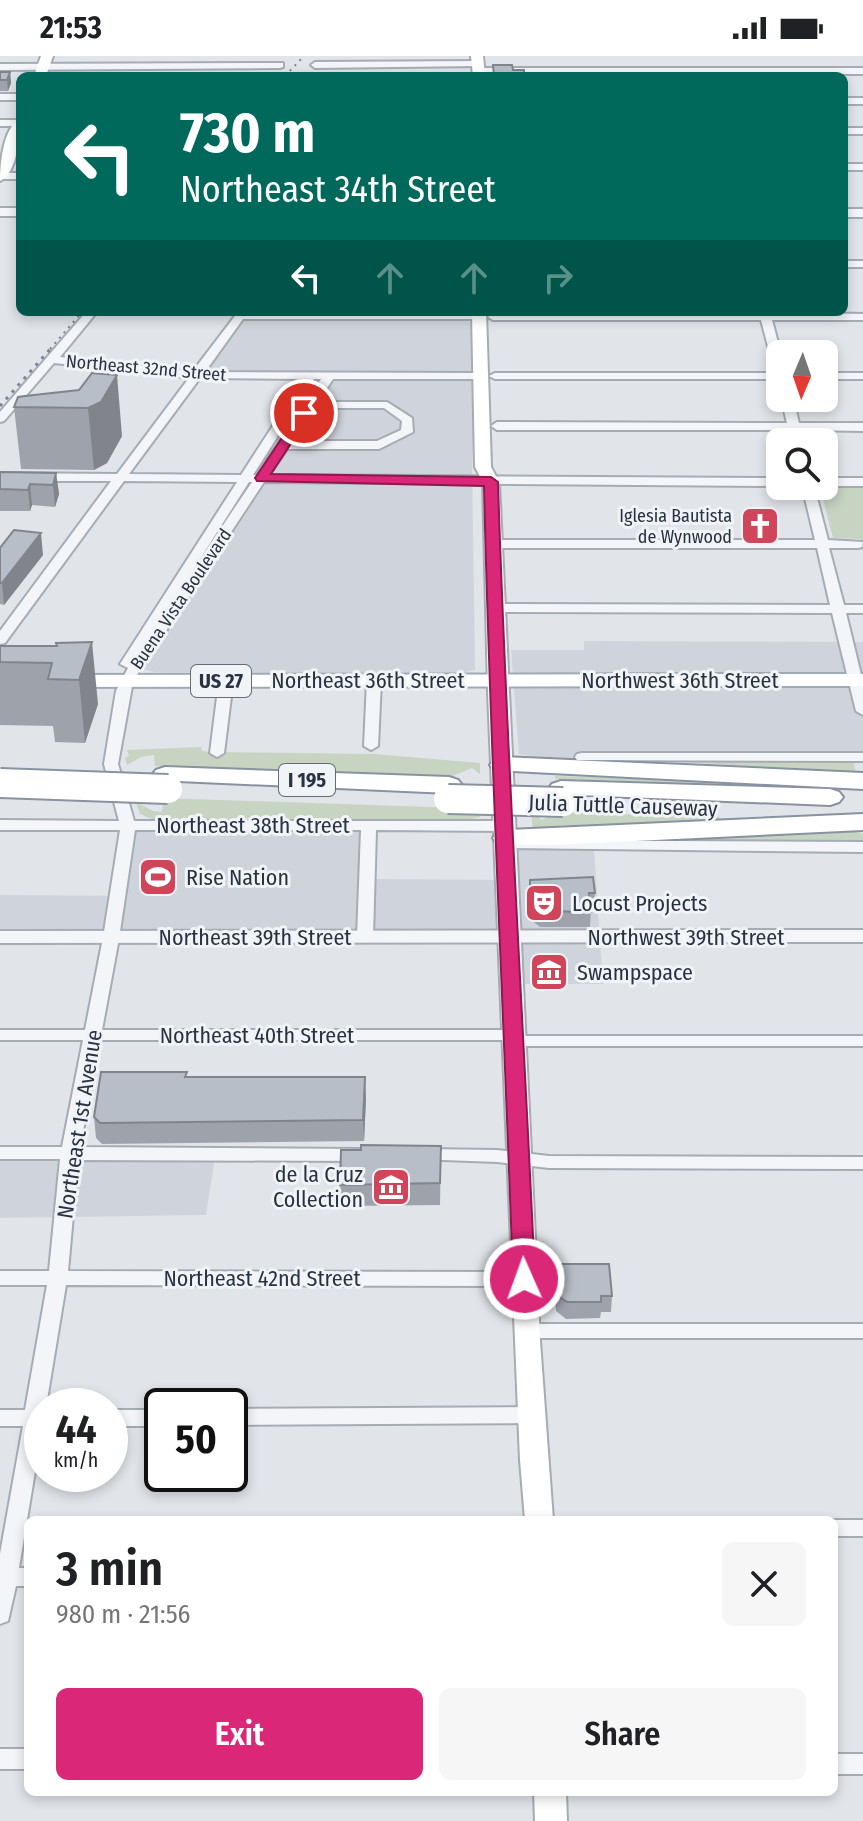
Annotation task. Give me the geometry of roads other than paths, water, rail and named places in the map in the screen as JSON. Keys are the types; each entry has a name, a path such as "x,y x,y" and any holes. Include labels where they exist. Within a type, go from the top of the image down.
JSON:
{"highway":[{"path":"503,765 840,806"},
{"name":"Julia Tuttle Causeway","path":"0,770 167,782 840,806 863,813"},
{"path":"506,837 618,837 840,806 863,781"},
{"name":"Julia Tuttle Causeway","path":"0,783 167,782"},
{"name":"Julia Tuttle Causeway","path":"840,806 863,798"}],"main road":[{"path":"0,177 10,147"},
{"path":"486,316 490,373 483,467 491,482 496,680 503,765 524,1279 539,1516"},
{"path":"490,373 490,432 498,435 498,467 491,482"},
{"name":"Northeast 36th Street","path":"0,681 496,680"},
{"name":"Northwest 36th Street","path":"496,680 859,680"},
{"path":"550,1796 551,1821"}],"street":[{"path":"0,67 280,65"},
{"path":"320,65 668,72"},
{"path":"784,72 863,71"},
{"path":"0,419 89,316"},
{"path":"0,640 240,316"},
{"path":"766,316 772,340"},
{"path":"830,316 863,317"},
{"name":"Northeast 32nd Street","path":"51,359 196,375 766,374"},
{"name":"Buena Vista Boulevard","path":"126,681 253,481 311,375"},
{"name":"Buena Vista Boulevard","path":"253,481 283,445 329,376"},
{"path":"838,376 863,376"},
{"path":"283,445 374,445 407,432 408,420 387,405 310,405"},
{"path":"790,412 794,427"},
{"path":"498,435 863,427"},
{"path":"0,480 348,484 355,481 766,482"},
{"path":"838,482 863,482"},
{"path":"811,500 837,609 859,680 863,711"},
{"path":"493,544 858,544"},
{"path":"494,608 863,609"},
{"path":"0,616 16,618"},
{"name":"Northeast 1st Avenue","path":"42,1388 58,1278 70,1152 111,938 128,825 111,764 126,681"},
{"path":"217,753 226,681"},
{"path":"371,746 374,681"},
{"path":"582,757 863,757"},
{"name":"Northeast 38th Street","path":"0,825 369,825 506,837 863,847"},
{"path":"365,937 369,825"},
{"name":"Northwest 39th Street","path":"510,937 863,936"},
{"name":"Northeast 39th Street","path":"0,937 510,937"},
{"name":"Northeast 40th Street","path":"0,1035 863,1041"},
{"path":"0,1153 374,1155"},
{"path":"405,1155 519,1158 549,1162 863,1163"},
{"name":"Northeast 42nd Street","path":"0,1278 524,1279"},
{"path":"528,1331 863,1331"},
{"path":"248,1417 532,1415"},
{"path":"0,1418 24,1418"},
{"name":"Northeast 1st Avenue","path":"0,1615 12,1577 26,1492"},
{"path":"838,1528 863,1528"},
{"path":"0,1759 24,1759"},
{"path":"838,1764 863,1764"}],"railway":[{"path":"289,72 304,56"},
{"path":"50,349 79,316"},
{"path":"0,406 52,347"}],"place":[{"name":"Iglesia Bautista de Wynwood","path":"760,526"},
{"name":"Rise Nation","path":"158,877"},
{"name":"Locust Projects","path":"544,903"},
{"name":"Swampspace","path":"549,972"},
{"name":"de la Cruz Collection","path":"391,1187"}]}
